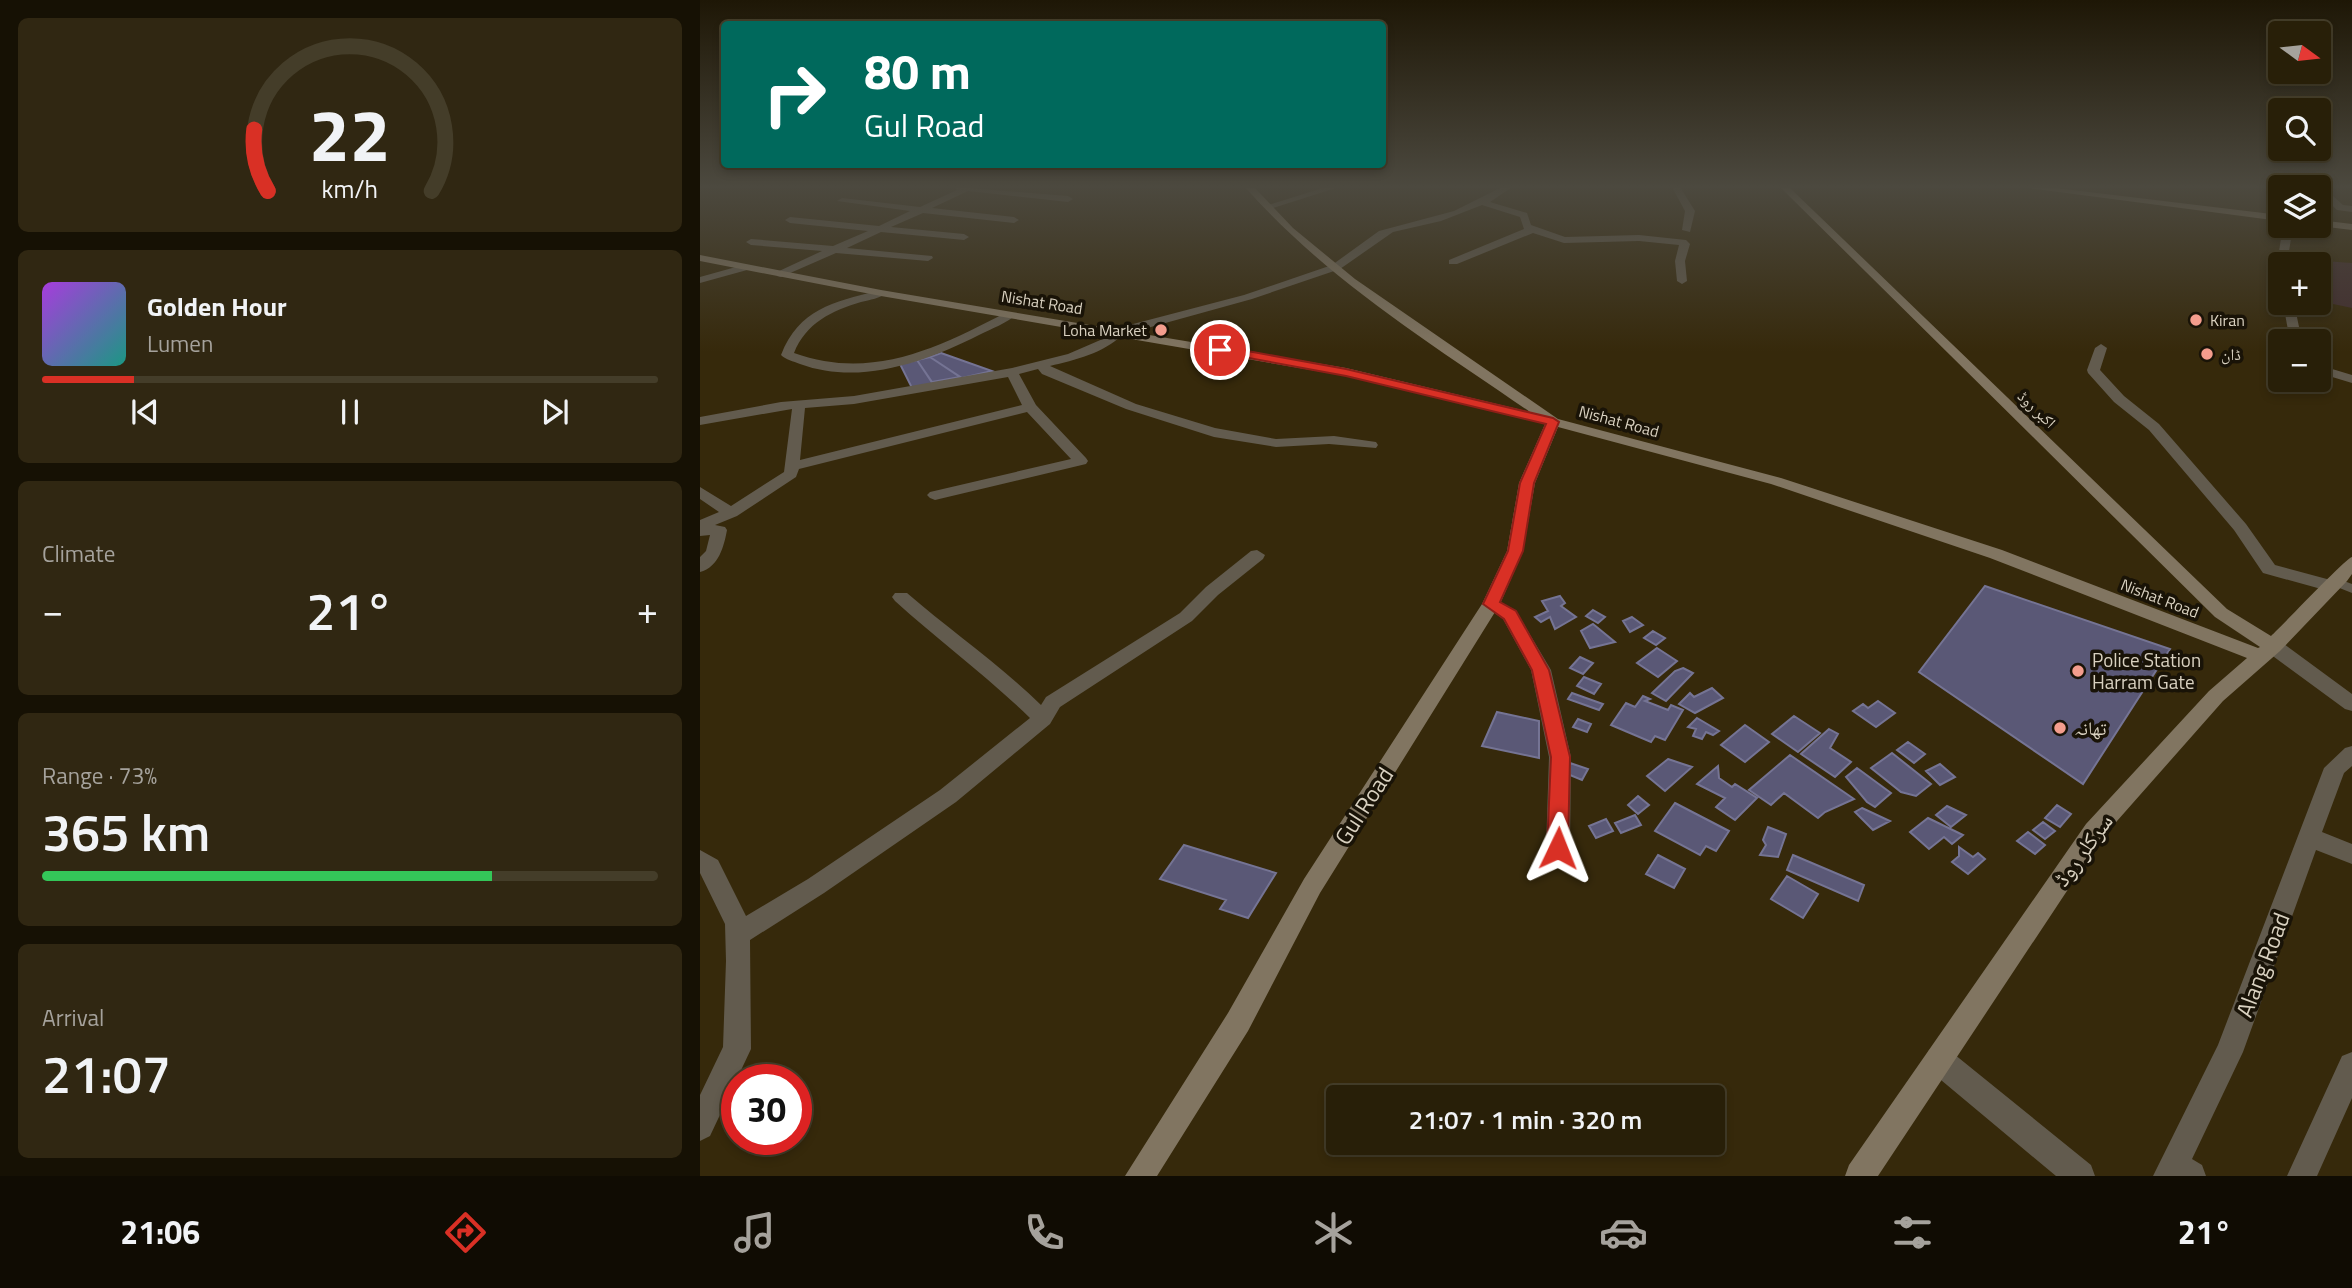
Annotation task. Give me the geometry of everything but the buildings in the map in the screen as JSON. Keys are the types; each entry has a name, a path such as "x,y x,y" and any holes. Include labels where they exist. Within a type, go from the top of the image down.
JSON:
{"street":[{"path":"751,242 928,258"},
{"path":"781,274 847,242"},
{"path":"1305,242 1414,327 1553,422"},
{"path":"700,421 799,405 854,400 1012,372 1072,357 1109,341 1118,332 1248,297 1336,267 1367,242"},
{"path":"1453,262 1501,242"},
{"path":"1681,242 1685,244 1680,261 1682,281"},
{"name":"اکبر روڈ","path":"1840,242 2213,605 2266,651"},
{"name":"Nishat Road","path":"700,258 881,293 1346,372 1553,422 1776,481 1996,554 2266,651"},
{"path":"700,280 743,268"},
{"path":"881,293 841,304 808,320 792,337 787,355 807,364 864,368 914,358 973,335 1011,314"},
{"path":"2101,348 2093,370 2119,398 2154,426 2240,527 2269,569 2340,586"},
{"path":"1041,365 1047,371 1120,404 1177,424 1223,436 1280,443 1330,440 1371,445"},
{"path":"935,495 1081,461 1030,407 1012,372"},
{"path":"2331,373 2352,379"},
{"path":"700,529 731,513 791,474 799,405"},
{"path":"792,466 1030,407"},
{"name":"Gul Road","path":"1140,1176 1238,1022 1312,887 1491,604 1515,551 1527,483 1553,422"},
{"path":"700,492 731,513"},
{"path":"700,529 719,530 714,552 700,567"},
{"path":"738,934 816,886 948,796 1043,719 1053,702 1186,617 1212,591 1257,555"},
{"name":"سرکلر روڈ","path":"1860,1176 2094,831 2216,696 2340,586 2352,562"},
{"path":"901,597 951,641 996,674 1043,719"},
{"path":"1491,604 1510,615 1541,670 1560,757 1558,848"},
{"path":"2266,651 2352,704"},
{"name":"Alang Road","path":"2178,1172 2229,1052 2335,768 2352,754"},
{"path":"2311,838 2352,854"},
{"path":"700,860 710,867 737,924 738,934 737,1049 700,1126"},
{"path":"1939,1060 2080,1176"},
{"path":"2302,1176 2352,1066"}],"shaded area":[{"path":"2331,261 2352,263 2352,308 2331,304"}],"place":[{"name":"Kiran","path":"2196,320"},
{"name":"Loha Market","path":"1161,330"},
{"name":"ڈان","path":"2207,354"},
{"name":"Police Station Harram Gate","path":"2078,671"},
{"name":"تھانہ","path":"2060,728"}],"route":[{"path":"1220,350 1425,389 1553,422 1527,483 1515,551 1491,604 1510,615 1541,670 1560,757 1558,848"}]}
